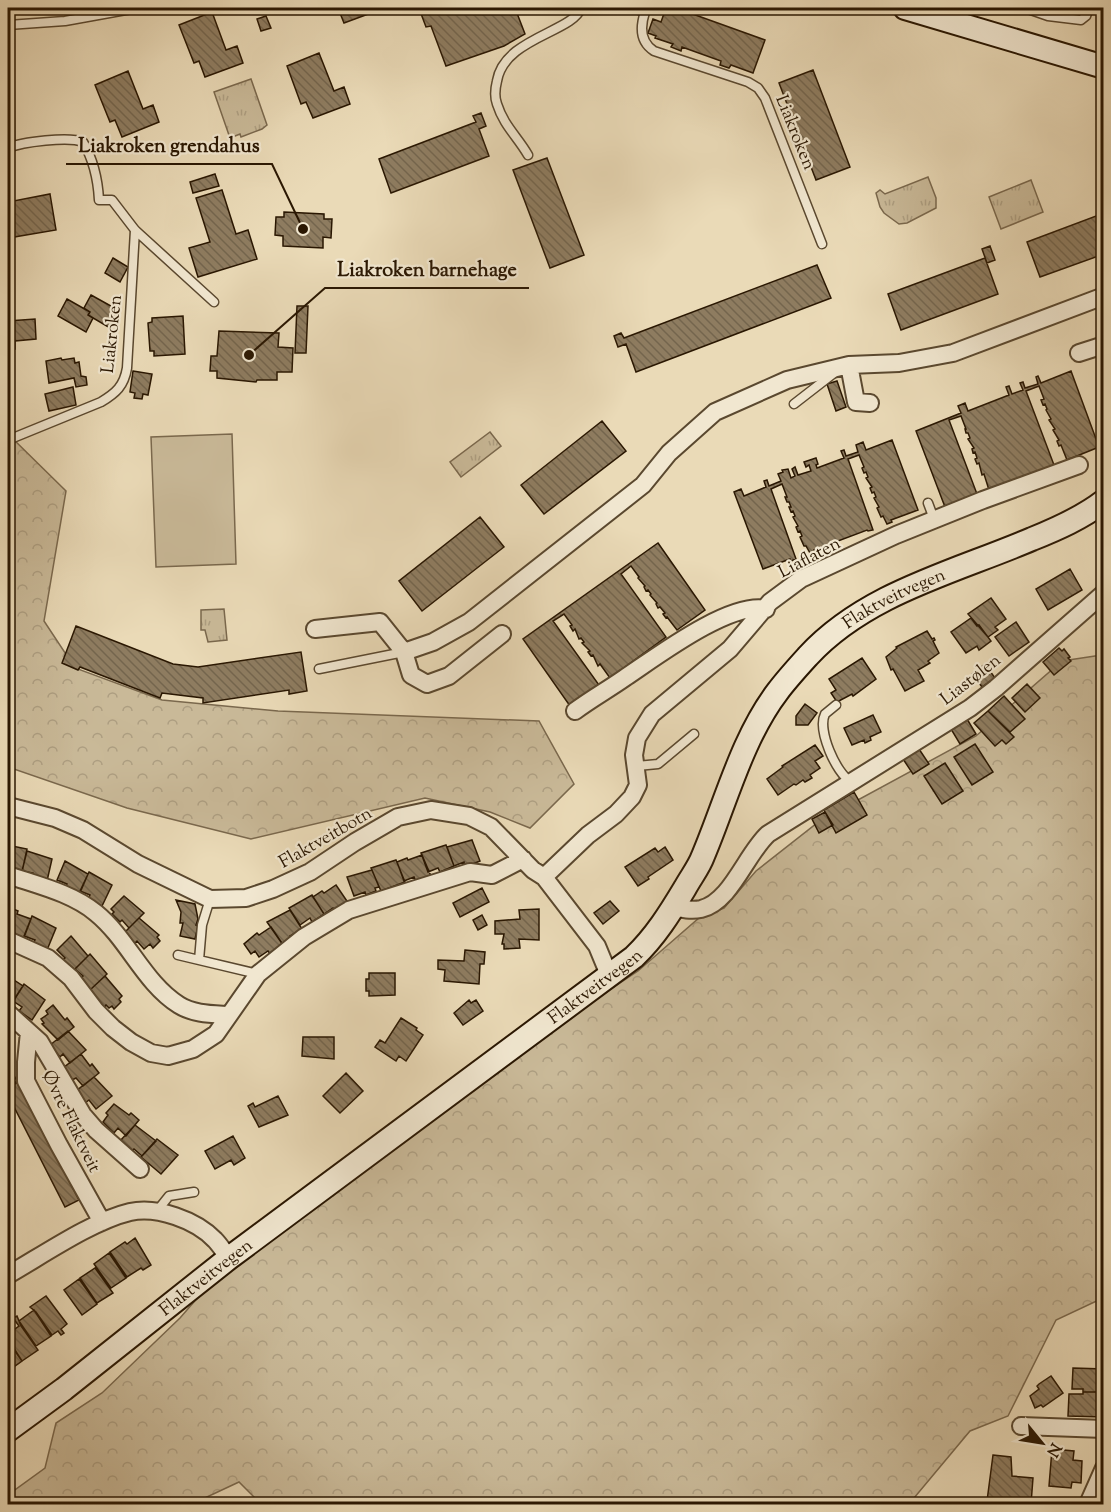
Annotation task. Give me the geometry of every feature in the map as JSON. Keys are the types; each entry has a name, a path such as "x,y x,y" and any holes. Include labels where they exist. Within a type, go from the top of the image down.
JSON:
{"main road":[{"path":"904,8 948,13 1104,67"},
{"name":"Flaktveitvegen","path":"8,1430 64,1389 229,1258 537,1031 634,957 651,941 702,859 728,791 760,720 777,692 810,654 844,625 911,586 984,560 1049,532 1089,512 1104,501"}],"street":[{"path":"404,652 433,642 469,622 643,485 669,453 715,412 787,380 843,366 900,363 953,353 1104,296"},
{"path":"1079,353 1104,345"},
{"path":"843,366 856,402 870,403"},
{"name":"Liaflaten","path":"766,609 770,602 801,579 934,519 1079,465"},
{"name":"Liastølen","path":"673,907 698,910 707,908 728,889 760,841 768,834 960,714 996,688 1104,593"},
{"path":"544,877 588,835 616,814 632,797 638,784 634,755 637,738 652,714 730,649 766,609 758,607 738,612 675,643 575,711"},
{"path":"315,629 380,622 404,652 411,675 427,684 449,676 502,634"},
{"name":"Flaktveitbotn","path":"8,806 55,818 83,830 138,864 210,899 246,898 273,889 310,872 398,817 431,810 469,816 491,827 544,877 597,946 609,975"},
{"path":"8,940 48,957 71,978 96,1011 113,1028 151,1053 168,1056 193,1049 216,1034 258,974 304,937 349,910 470,872 492,875 523,859"},
{"path":"8,875 66,896 95,913 112,930 155,983 180,1005 201,1012 228,1015"},
{"name":"Øvre Flaktveit","path":"8,1013 40,1042 82,1115 114,1153 140,1169"},
{"name":"Øvre Flaktveit","path":"29,1032 26,1081 102,1222"},
{"path":"8,1275 102,1222 132,1212 157,1211 194,1224 214,1239 229,1258"},
{"path":"1021,1426 1104,1429"},
{"path":"1088,1504 1104,1468"}],"lane":[{"path":"136,8 65,21 8,25 9,147 54,140 83,142 93,164 99,188 99,200 112,200 135,230 214,302"},
{"path":"528,154 506,127 497,106 495,98 497,75 509,57 519,49 563,24 579,13 581,8"},
{"name":"Liakroken","path":"633,8 645,12 641,29 645,43 654,51 748,82 761,91 773,115 822,244"},
{"path":"1025,8 1048,16 1081,20 1089,8"},
{"name":"Liakroken","path":"8,440 101,402 121,387 127,368 135,230"},
{"path":"794,404 843,366"},
{"path":"928,503 934,519"},
{"path":"319,669 404,652"},
{"path":"836,705 825,714 822,728 841,772 851,782"},
{"path":"637,766 658,764 694,734"},
{"path":"200,960 202,925 210,899"},
{"path":"178,955 258,974"},
{"path":"157,1211 169,1196 194,1192"}],"green space":[{"path":"251,79 267,125 241,137 240,134 230,138 214,92"},
{"path":"928,177 936,198 936,208 907,223 899,224 884,213 876,193 880,190 885,194"},
{"path":"1031,180 1043,212 1001,229 989,197"},
{"path":"490,432 501,446 461,477 450,462"},
{"path":"8,434 66,491 44,621 75,668 162,700 278,711 539,721 574,784 530,828 490,812 425,798 251,839 127,808 8,767"},
{"path":"232,434 236,564 156,567 151,437"},
{"path":"224,609 227,640 208,642 205,630 201,630 201,610"},
{"path":"1103,656 1103,1298 1056,1320 1008,1416 970,1431 909,1504 261,1504 239,1482 192,1504 8,1504 8,1495 45,1468 56,1423 102,1393 180,1318 267,1218 638,971 699,918 724,908 756,871 821,820 976,736 1062,661"}],"building":[{"path":"338,8 382,8 382,9 344,23"},
{"path":"425,8 515,8 525,34 504,46 446,66 431,26 426,27 420,11"},
{"path":"666,8 676,8 765,40 753,73 731,65 729,68 720,65 721,61 682,47 681,51 671,47 673,44 648,33 653,19 661,22"},
{"path":"212,12 226,50 237,46 243,63 205,77 199,61 194,63 179,25"},
{"path":"266,16 271,28 261,31 257,19"},
{"path":"319,53 334,91 344,87 350,104 313,118 306,102 301,104 287,66"},
{"path":"813,70 850,167 816,180 779,83"},
{"path":"128,71 143,109 153,105 159,122 122,137 115,120 110,122 95,85"},
{"path":"481,113 486,126 479,129 489,156 391,193 379,159 476,122 473,116"},
{"path":"547,158 584,255 550,268 513,170"},
{"path":"215,174 219,186 193,193 190,182"},
{"path":"222,190 236,234 248,230 257,259 198,277 189,248 210,242 196,198"},
{"path":"50,194 56,230 8,238 8,202"},
{"path":"284,212 324,214 324,219 332,219 331,238 323,237 323,248 283,246 283,236 275,235 276,217 284,217"},
{"path":"1104,213 1104,254 1040,277 1027,242"},
{"path":"990,246 995,260 987,263 982,249"},
{"path":"113,258 128,267 120,282 105,273"},
{"path":"985,258 998,294 901,330 888,294"},
{"path":"817,265 831,298 636,372 626,344 618,347 614,336 621,333 624,338"},
{"path":"91,295 120,311 110,328 88,315 90,312 84,308"},
{"path":"67,299 90,312 88,315 93,318 86,332 58,316"},
{"path":"297,306 308,306 306,353 295,353"},
{"path":"183,316 185,354 154,356 154,351 150,351 148,323 152,322 152,318"},
{"path":"35,319 36,339 15,341 15,349 8,349 8,321"},
{"path":"219,331 279,333 278,347 293,348 292,372 277,372 277,380 257,380 256,382 217,378 217,371 210,371 211,356 217,356"},
{"path":"61,358 62,360 74,358 75,363 79,362 81,376 86,377 87,385 76,387 74,378 49,383 46,361"},
{"path":"133,371 152,374 148,395 143,394 142,399 134,398 135,393 130,392"},
{"path":"1071,371 1099,447 1067,460 1057,441 1059,440 1049,420 1051,419 1045,404 1043,405 1041,400 1044,399 1039,386 1026,391 1054,465 989,490 984,474 982,475 979,463 977,464 975,459 977,458 972,449 974,448 968,439 970,438 966,433 961,416 949,420 977,494 945,507 916,431 961,413 958,406 965,403 968,411 1009,395 1006,387 1009,386 1012,394 1023,390 1020,383 1023,382 1025,388 1038,384 1036,377 1038,376 1041,383"},
{"path":"837,381 846,407 836,411 827,384"},
{"path":"73,387 76,405 49,411 45,394"},
{"path":"602,421 626,451 544,514 521,485"},
{"path":"892,440 918,510 891,520 892,522 887,524 877,508 879,507 874,498 876,497 874,492 872,493 870,488 872,487 866,478 868,477 866,472 864,473 859,455 848,459 873,530 867,530 810,553 800,537 802,536 796,527 798,526 793,517 795,516 793,511 791,512 782,484 771,489 796,559 763,569 734,492 741,489 744,496 766,487 764,481 767,480 769,486 781,481 778,474 783,472 782,470 788,469 791,478 795,476 792,469 795,467 798,475 811,471 809,465 806,467 804,462 816,458 817,468 844,458 841,451 844,450 846,456 858,452 856,445 863,442 866,450"},
{"path":"480,517 504,547 422,611 399,581"},
{"path":"658,543 705,610 677,630 660,607 658,608 657,603 648,590 646,591 631,566 621,574 666,637 610,678 600,664 598,666 593,655 591,656 588,652 590,651 582,643 584,642 581,638 579,639 575,629 573,631 570,626 572,625 564,614 553,621 599,685 570,706 523,639"},
{"path":"1070,569 1082,590 1048,610 1036,589"},
{"path":"991,598 1006,619 995,627 998,630 988,637 968,614"},
{"path":"971,618 991,641 979,650 977,646 966,653 951,632"},
{"path":"1016,622 1029,642 1009,656 995,637"},
{"path":"76,626 173,664 198,667 301,652 307,691 289,694 289,690 203,703 203,698 162,693 160,698 80,667 78,670 62,663"},
{"path":"927,631 932,639 934,638 933,641 939,653 928,661 930,663 918,670 924,681 905,691 893,669 891,670 886,657 896,647"},
{"path":"1059,648 1062,651 1064,649 1071,661 1054,675 1043,662"},
{"path":"862,658 876,679 853,696 852,694 837,702 831,693 836,690 829,679"},
{"path":"985,664 995,678 982,687 972,674"},
{"path":"1027,684 1040,698 1025,712 1012,698"},
{"path":"1004,696 1025,719 1010,732 988,711"},
{"path":"805,704 817,713 808,725 796,725 796,716"},
{"path":"988,711 1014,737 1006,744 1002,740 995,746 974,723"},
{"path":"873,715 881,732 870,737 871,740 865,743 864,740 852,745 844,728"},
{"path":"967,719 976,734 960,744 951,729"},
{"path":"975,744 993,772 972,785 954,757"},
{"path":"815,745 823,756 815,761 820,768 810,775 812,778 794,784 778,795 767,779 782,766"},
{"path":"919,749 929,764 913,774 903,759"},
{"path":"945,763 963,791 942,804 924,776"},
{"path":"854,792 867,815 836,833 824,810"},
{"path":"825,812 833,825 819,833 812,819"},
{"path":"472,840 480,861 465,867 464,862 454,866 447,847"},
{"path":"8,842 13,844 12,846 27,849 22,872 8,868"},
{"path":"446,845 454,866 440,872 438,868 428,872 421,853"},
{"path":"665,847 673,860 638,886 625,867 655,848 658,852"},
{"path":"27,851 52,859 47,881 32,878 33,873 22,871"},
{"path":"422,855 431,876 416,882 414,877 404,881 397,862"},
{"path":"396,860 405,882 381,891 371,868"},
{"path":"65,861 88,874 79,895 65,889 67,884 57,880"},
{"path":"372,870 379,887 375,888 376,891 366,895 365,892 354,896 347,877"},
{"path":"89,872 112,885 102,906 88,900 90,895 80,891"},
{"path":"336,885 349,904 336,912 333,908 324,914 313,897"},
{"path":"482,888 489,902 460,917 453,903"},
{"path":"312,895 324,914 312,922 310,918 300,925 289,908"},
{"path":"124,896 144,913 129,928 112,914 114,912 111,909"},
{"path":"176,900 195,904 198,919 196,925 198,926 195,939 180,936 183,923 180,923 181,912"},
{"path":"610,901 619,911 603,924 594,913"},
{"path":"8,907 18,911 17,914 31,919 23,940 9,935 11,930 8,929"},
{"path":"539,909 539,940 519,939 520,948 504,949 504,944 502,944 504,934 495,934 495,921 520,919 519,910"},
{"path":"290,910 302,929 290,936 292,939 283,945 267,922"},
{"path":"482,915 487,925 478,930 473,920"},
{"path":"32,916 56,928 47,950 33,944 35,940 24,936"},
{"path":"139,918 159,935 157,937 160,941 153,948 150,944 144,949 137,941 133,945 123,934"},
{"path":"271,927 284,946 271,955 268,951 259,957 255,951 251,954 244,944 257,933 259,935"},
{"path":"71,936 88,956 72,972 61,961 65,958 57,950"},
{"path":"465,950 485,952 484,964 480,964 479,984 444,981 445,970 438,969 438,960 464,961"},
{"path":"90,954 107,974 90,990 80,979 83,976 75,969"},
{"path":"8,973 12,976 11,978 23,986 11,1005 8,1003"},
{"path":"369,973 395,973 395,995 369,996 369,991 366,991 366,979 369,979"},
{"path":"105,976 122,996 119,999 121,1002 114,1009 106,1005 104,1008 90,990"},
{"path":"24,984 45,1000 32,1020 19,1011 22,1007 13,1001"},
{"path":"469,1000 471,1003 476,1000 483,1011 463,1025 454,1013"},
{"path":"53,1005 74,1027 58,1040 42,1024 44,1023 41,1019 48,1014 46,1011"},
{"path":"401,1018 417,1028 416,1030 423,1035 406,1061 399,1056 396,1061 375,1047 380,1040 385,1043"},
{"path":"68,1031 86,1050 70,1063 63,1054 60,1057 50,1045"},
{"path":"303,1037 334,1037 334,1059 302,1056"},
{"path":"81,1054 99,1073 83,1086 76,1078 72,1080 63,1068"},
{"path":"10,1068 17,1081 8,1087 8,1070"},
{"path":"346,1073 363,1091 340,1113 323,1096"},
{"path":"94,1077 112,1096 96,1109 89,1100 85,1103 76,1091"},
{"path":"18,1082 79,1200 65,1207 8,1095 8,1088"},
{"path":"278,1096 288,1115 259,1127 248,1106 253,1103 255,1107"},
{"path":"114,1104 139,1120 126,1136 118,1128 114,1133 103,1122 108,1115 106,1113"},
{"path":"135,1125 156,1141 142,1156 134,1149 131,1152 119,1142"},
{"path":"233,1136 245,1158 234,1165 231,1160 215,1169 205,1151"},
{"path":"157,1139 178,1155 161,1174 141,1157"},
{"path":"135,1238 151,1265 127,1277 110,1252"},
{"path":"109,1253 126,1278 111,1288 94,1264"},
{"path":"95,1268 113,1293 97,1303 80,1278"},
{"path":"79,1279 97,1304 82,1315 64,1290"},
{"path":"46,1296 67,1324 61,1329 64,1333 61,1335 58,1331 52,1335 30,1307"},
{"path":"34,1310 51,1336 36,1346 19,1321"},
{"path":"17,1316 21,1326 38,1350 22,1361 8,1339 8,1334 19,1326 13,1318"},
{"path":"8,1341 22,1361 8,1371"},
{"path":"1073,1368 1104,1369 1103,1392 1083,1392 1083,1389 1072,1389"},
{"path":"1051,1376 1063,1393 1043,1407 1041,1405 1035,1408 1030,1396 1039,1389 1037,1386 1039,1384"},
{"path":"1083,1392 1103,1392 1104,1417 1068,1416 1069,1394 1083,1394"},
{"path":"1052,1449 1074,1451 1073,1460 1082,1461 1081,1483 1072,1482 1071,1488 1049,1486"},
{"path":"993,1455 1011,1457 1012,1476 1033,1478 1031,1504 987,1501"}],"place":[{"name":"Liakroken grendahus","path":"303,229"},
{"name":"Liakroken barnehage","path":"249,355"}]}
